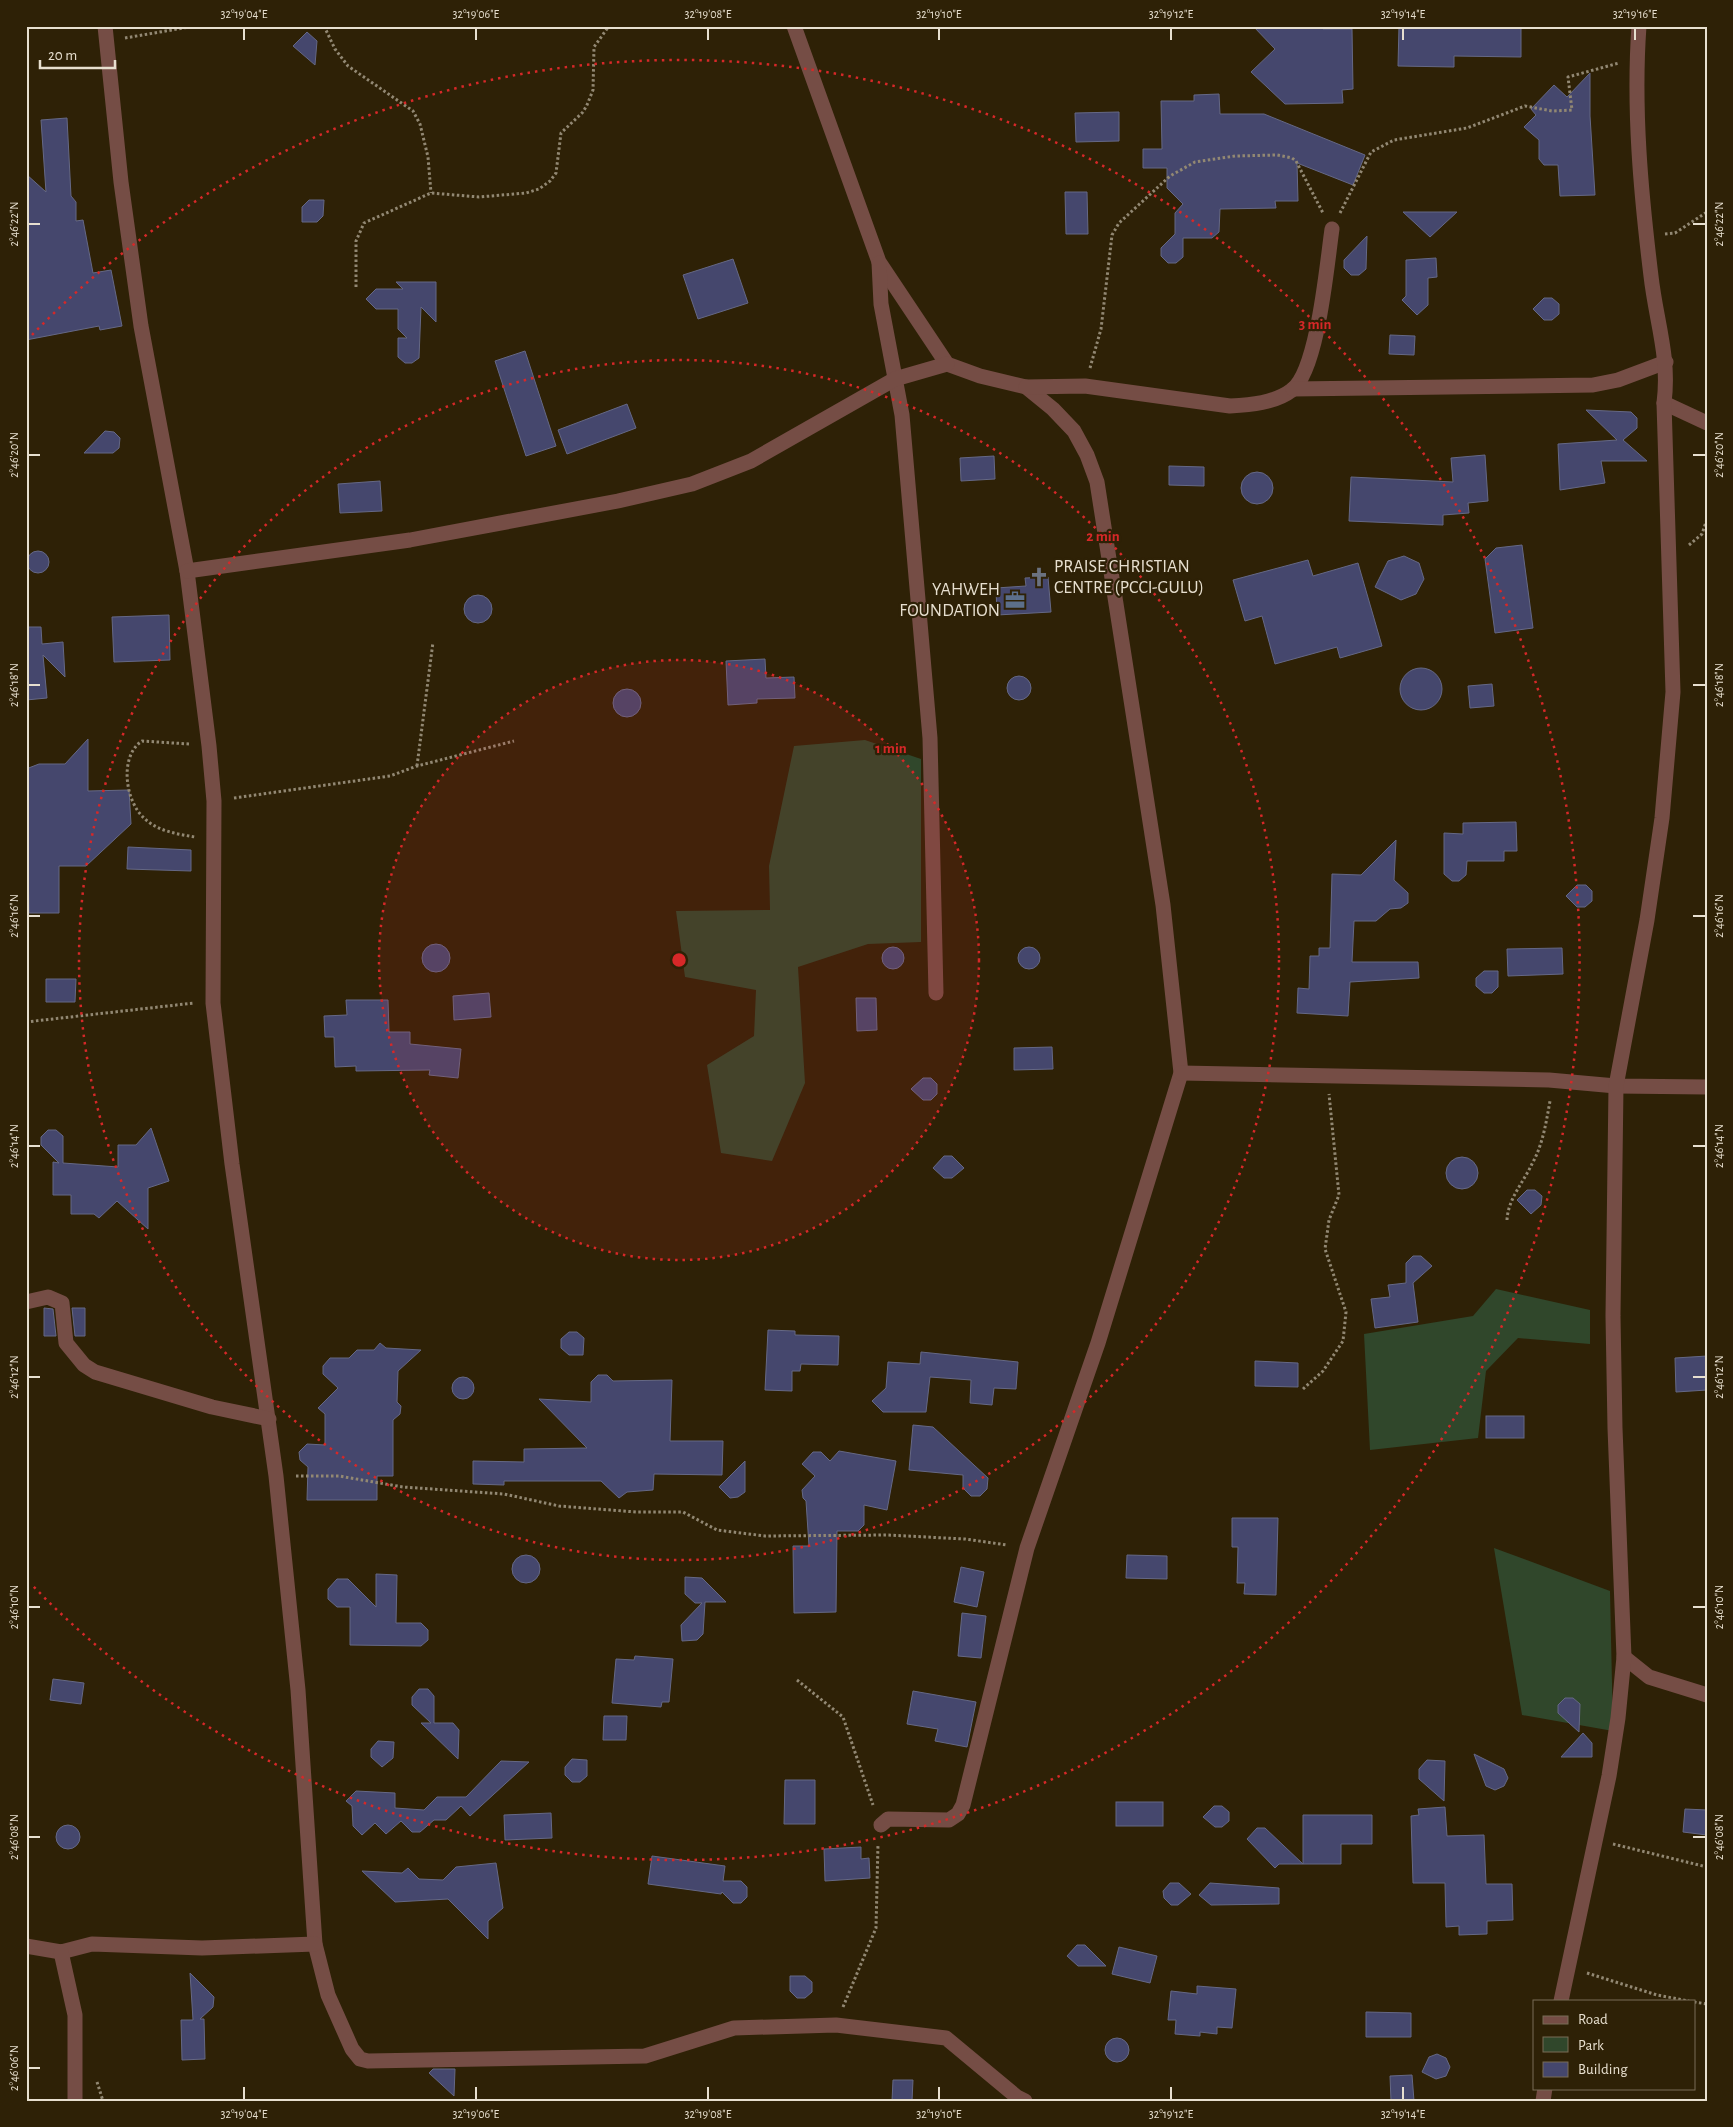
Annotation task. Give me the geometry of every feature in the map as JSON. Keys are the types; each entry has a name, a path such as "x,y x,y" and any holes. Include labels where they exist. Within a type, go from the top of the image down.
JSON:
{"street":[{"path":"794,26 879,262 947,364"},
{"path":"1561,2000 1596,1838 1618,1718 1624,1657 1613,1344 1616,1086 1647,920 1662,818 1673,692 1671,560 1664,403 1666,362 1651,278 1640,163 1637,58 1639,26"},
{"path":"106,34 122,182 141,326 186,571 210,746 214,801 213,1002 232,1164 276,1476 298,1690 314,1944 328,1995 352,2048 360,2058 368,2061 645,2056 734,2028 836,2025 946,2038 1017,2097 1025,2101"},
{"path":"1293,390 1301,379 1316,336 1332,229"},
{"path":"879,262 881,304 902,415 930,738 936,992"},
{"path":"186,571 410,540 618,502 692,484 751,461 895,379 947,364 980,376 1026,387 1085,386 1230,406 1252,404 1278,397 1293,390 1593,385 1618,380 1666,362"},
{"path":"880,1825 888,1819 949,1820 958,1814 963,1805 1027,1548 1098,1343 1181,1073 1163,906 1097,482 1087,455 1074,431 1053,408 1026,387"},
{"path":"1664,403 1707,423"},
{"path":"1181,1073 1550,1080 1616,1086 1707,1087"},
{"path":"26,1302 48,1297 62,1303 66,1344 84,1365 95,1372 212,1407 269,1419"},
{"path":"1624,1657 1649,1676 1707,1695"},
{"path":"26,1946 61,1952 92,1944 202,1948 314,1944"},
{"path":"61,1952 75,2014 74,2101"}],"path":[{"path":"106,34 195,26"},
{"path":"324,26 335,48 348,66 413,111 420,124 428,157 431,193"},
{"path":"356,287 356,241 364,223 431,193 479,197 526,193 539,189 550,181 558,163 562,133 583,112 593,90 594,47 609,26"},
{"path":"1332,229 1371,152 1394,140 1467,128 1525,106 1552,111 1572,110 1568,77 1637,58"},
{"path":"1085,386 1101,329 1112,235 1119,223 1170,176 1194,162 1235,156 1287,156 1296,161 1310,191 1332,229"},
{"path":"1647,236 1676,233 1707,212"},
{"path":"1671,560 1702,534 1707,519"},
{"path":"417,766 433,642"},
{"path":"210,746 142,741 131,751 127,765 132,800 142,817 160,829 214,840"},
{"path":"214,801 390,776 417,766 514,741"},
{"path":"26,1022 145,1007 213,1002"},
{"path":"1303,1389 1323,1371 1344,1341 1346,1312 1325,1249 1329,1220 1339,1194 1327,1076"},
{"path":"1506,1220 1507,1208 1533,1164 1543,1139 1550,1099 1550,1080"},
{"path":"276,1476 339,1476 403,1487 504,1494 559,1506 636,1512 683,1512 717,1530 765,1536 887,1535 965,1539 1027,1548"},
{"path":"797,1680 842,1717 880,1825 878,1834 876,1928 836,2025"},
{"path":"1596,1838 1622,1847 1707,1867"},
{"path":"1567,1967 1657,1995 1684,2000"}],"green space":[{"path":"865,740 921,759 921,942 868,944 798,967 805,1083 772,1161 721,1153 707,1065 754,1036 756,990 685,977 676,911 770,910 769,866 794,746"},
{"path":"1496,1289 1590,1310 1590,1344 1518,1338 1486,1371 1478,1438 1370,1450 1364,1334 1473,1316"},
{"path":"1494,1548 1610,1591 1613,1731 1522,1715"}],"building":[{"path":"1253,26 1323,26 1323,29 1352,29 1353,89 1342,90 1343,103 1285,104 1251,72 1275,49"},
{"path":"1399,26 1521,26 1521,57 1454,56 1454,67 1398,66"},
{"path":"307,32 317,41 315,65 293,46"},
{"path":"1590,73 1590,116 1595,195 1560,196 1558,165 1544,165 1539,159 1539,140 1524,127 1536,115 1531,109 1554,85 1567,97"},
{"path":"1219,94 1220,114 1264,114 1365,155 1353,185 1297,163 1298,201 1275,201 1276,208 1220,209 1219,232 1212,238 1183,238 1183,257 1176,263 1168,263 1161,256 1161,248 1175,234 1175,213 1183,204 1167,188 1167,168 1143,168 1143,149 1162,149 1161,101 1194,101 1194,95"},
{"path":"1119,112 1119,141 1076,142 1075,113"},
{"path":"67,118 71,196 76,202 76,221 83,220 93,273 111,270 122,326 100,330 99,326 26,340 26,174 46,192 41,120"},
{"path":"1065,192 1087,192 1088,234 1066,234"},
{"path":"309,200 324,200 323,216 317,222 302,222 302,207"},
{"path":"1403,212 1457,212 1430,237"},
{"path":"1367,236 1366,269 1359,275 1351,275 1344,268 1344,260"},
{"path":"1436,258 1437,277 1428,278 1428,305 1417,315 1402,300 1406,296 1406,260"},
{"path":"733,259 748,303 698,319 683,275"},
{"path":"396,282 436,282 436,322 421,307 419,358 412,363 405,363 398,357 398,338 407,338 398,329 398,309 376,309 366,299 376,289 403,289"},
{"path":"1544,298 1552,298 1559,304 1559,314 1552,320 1544,320 1533,309"},
{"path":"1390,335 1415,336 1414,355 1389,354"},
{"path":"525,351 556,446 526,456 495,361"},
{"path":"627,404 636,428 567,454 558,430"},
{"path":"1586,410 1631,412 1637,418 1637,428 1623,440 1647,461 1601,461 1605,483 1560,490 1558,444 1617,440"},
{"path":"105,431 114,432 120,438 119,448 113,453 84,453"},
{"path":"1485,455 1488,501 1468,503 1469,513 1443,515 1443,525 1349,521 1351,477 1453,482 1451,458"},
{"path":"994,456 995,479 961,481 960,458"},
{"path":"1169,466 1204,467 1204,486 1169,485"},
{"path":"1257,472 1268,477 1273,488 1268,499 1257,504 1246,499 1241,488 1246,477"},
{"path":"380,481 382,511 340,513 338,484"},
{"path":"1522,545 1533,628 1495,633 1485,559 1496,548"},
{"path":"38,551 46,554 49,562 46,570 38,573 30,570 27,562 30,554"},
{"path":"1404,556 1419,563 1424,579 1416,594 1401,600 1375,587 1388,561"},
{"path":"1308,560 1313,576 1358,563 1382,646 1340,658 1337,647 1275,664 1262,616 1245,621 1233,580"},
{"path":"1048,577 1051,612 997,615 996,588 1026,586 1025,578"},
{"path":"478,595 488,599 492,609 488,619 478,623 468,619 464,609 468,599"},
{"path":"169,615 170,660 114,662 112,617"},
{"path":"26,627 41,627 42,644 63,642 65,677 43,655 47,698 26,700"},
{"path":"765,659 766,678 794,677 795,698 757,699 757,703 728,705 726,661"},
{"path":"1417,668 1425,668 1436,674 1442,689 1436,704 1425,710 1417,710 1406,704 1400,693 1400,685 1406,674"},
{"path":"1019,676 1024,677 1030,683 1030,693 1024,699 1019,700 1014,699 1008,693 1007,688 1008,683 1014,677"},
{"path":"1492,684 1494,706 1470,708 1468,686"},
{"path":"627,689 637,693 641,703 637,713 627,717 617,713 613,703 617,693"},
{"path":"88,739 88,791 129,790 131,824 86,866 59,866 59,913 29,913 26,769 39,764 65,764"},
{"path":"1516,822 1517,851 1504,851 1504,861 1467,861 1466,875 1459,881 1452,881 1444,874 1444,833 1463,834 1463,823"},
{"path":"1396,840 1394,880 1408,893 1408,903 1401,908 1390,909 1376,921 1354,921 1352,962 1418,962 1419,978 1350,982 1348,1016 1297,1013 1298,988 1309,989 1310,956 1319,956 1319,948 1330,948 1332,874 1361,875"},
{"path":"128,847 191,850 191,871 127,869"},
{"path":"1577,885 1586,885 1592,891 1592,901 1585,907 1577,907 1566,896"},
{"path":"436,944 446,948 450,958 446,968 436,972 426,968 422,958 426,948"},
{"path":"893,947 901,950 904,958 901,966 893,969 885,966 882,958 885,950"},
{"path":"1029,947 1037,950 1040,958 1037,966 1029,969 1021,966 1018,958 1021,950"},
{"path":"1562,948 1563,974 1508,976 1507,949"},
{"path":"1484,971 1498,971 1498,987 1492,993 1484,993 1476,986 1476,978"},
{"path":"46,979 76,979 75,1002 46,1002"},
{"path":"489,993 491,1017 454,1020 453,996"},
{"path":"856,998 876,998 877,1030 857,1031"},
{"path":"346,1000 388,1000 389,1032 410,1032 410,1044 461,1049 458,1078 429,1075 430,1070 356,1071 356,1066 335,1067 334,1037 325,1037 324,1016 347,1015"},
{"path":"1052,1047 1053,1069 1014,1070 1014,1048"},
{"path":"923,1078 931,1078 937,1084 937,1094 931,1100 923,1100 911,1089"},
{"path":"151,1128 169,1181 148,1188 148,1229 117,1201 99,1218 94,1214 71,1214 71,1195 53,1195 53,1162 59,1163 41,1145 41,1137 48,1130 56,1130 63,1136 63,1163 118,1167 118,1145 136,1145"},
{"path":"944,1156 952,1156 964,1168 952,1178 944,1178 933,1168"},
{"path":"1462,1157 1468,1158 1473,1162 1477,1167 1477,1179 1473,1184 1468,1188 1462,1189 1456,1188 1451,1184 1447,1179 1446,1173 1447,1167 1451,1162 1456,1158"},
{"path":"1527,1190 1535,1190 1542,1196 1541,1205 1531,1214 1517,1200"},
{"path":"1413,1256 1421,1256 1432,1266 1413,1283 1418,1322 1375,1328 1371,1299 1390,1297 1388,1285 1406,1283 1406,1263"},
{"path":"44,1308 53,1309 56,1336 44,1336"},
{"path":"72,1308 85,1308 85,1336 75,1336"},
{"path":"768,1330 795,1331 795,1335 839,1336 838,1365 801,1364 800,1371 792,1371 792,1391 765,1390"},
{"path":"569,1332 577,1332 584,1338 583,1355 569,1355 561,1348 561,1339"},
{"path":"380,1343 386,1348 421,1350 398,1371 397,1402 401,1406 400,1414 393,1420 393,1476 377,1476 377,1500 307,1500 308,1467 300,1460 299,1452 307,1444 325,1445 325,1414 318,1408 338,1388 323,1374 323,1366 330,1358 349,1358 357,1350 374,1350"},
{"path":"921,1352 1018,1362 1016,1389 994,1388 992,1405 970,1403 971,1380 930,1377 926,1412 883,1412 872,1401 886,1388 888,1362 920,1364"},
{"path":"1707,1356 1707,1390 1676,1392 1675,1358"},
{"path":"1255,1361 1298,1363 1298,1387 1255,1386"},
{"path":"598,1375 607,1375 613,1381 672,1380 670,1441 723,1441 722,1475 654,1474 653,1490 627,1492 619,1498 601,1481 504,1481 504,1485 473,1484 473,1461 524,1462 524,1449 587,1448 539,1399 591,1402 591,1382"},
{"path":"459,1377 467,1377 474,1384 474,1392 467,1399 459,1399 452,1392 452,1384"},
{"path":"1486,1416 1524,1416 1524,1438 1486,1438"},
{"path":"913,1425 933,1427 988,1478 987,1489 980,1496 971,1496 963,1488 963,1475 909,1470"},
{"path":"839,1451 896,1461 887,1510 864,1505 864,1525 858,1531 837,1531 836,1612 794,1613 793,1546 809,1546 806,1501 803,1498 802,1490 815,1476 802,1464 813,1452 821,1452 830,1461"},
{"path":"745,1461 745,1492 738,1497 730,1498 719,1487"},
{"path":"1232,1518 1278,1518 1276,1595 1244,1594 1245,1583 1237,1583 1238,1547 1232,1547"},
{"path":"526,1555 536,1559 540,1569 536,1579 526,1583 516,1579 512,1569 516,1559"},
{"path":"1127,1555 1167,1556 1167,1579 1126,1578"},
{"path":"961,1567 984,1572 977,1607 954,1602"},
{"path":"376,1574 397,1575 396,1623 421,1623 428,1630 428,1640 421,1646 350,1645 350,1607 337,1607 328,1599 328,1589 337,1579 348,1579 376,1607"},
{"path":"685,1577 702,1578 726,1602 705,1602 703,1634 697,1640 682,1641 681,1625 702,1603 695,1603 685,1594"},
{"path":"962,1613 986,1616 981,1658 958,1656"},
{"path":"635,1656 673,1659 669,1702 662,1702 661,1707 612,1703 616,1659 634,1660"},
{"path":"53,1679 84,1683 81,1704 50,1700"},
{"path":"419,1689 428,1689 434,1696 434,1723 453,1723 459,1730 458,1759 421,1723 431,1723 412,1705 412,1697"},
{"path":"913,1691 976,1702 967,1747 935,1741 938,1729 907,1724"},
{"path":"1565,1698 1573,1698 1580,1704 1579,1732 1558,1713 1558,1705"},
{"path":"604,1716 627,1716 626,1740 603,1740"},
{"path":"1583,1733 1592,1743 1592,1757 1561,1757"},
{"path":"378,1741 394,1742 393,1758 382,1767 371,1757 371,1749"},
{"path":"1474,1754 1504,1769 1508,1778 1504,1786 1495,1790 1486,1786"},
{"path":"572,1759 587,1760 587,1776 580,1782 572,1782 565,1775 565,1767"},
{"path":"1427,1760 1445,1761 1444,1801 1419,1779 1419,1769"},
{"path":"501,1761 529,1762 470,1816 461,1806 446,1820 434,1820 420,1832 412,1832 401,1821 386,1834 375,1823 362,1835 353,1826 352,1806 346,1801 356,1791 395,1793 395,1808 424,1810 437,1797 466,1797"},
{"path":"785,1780 815,1780 815,1824 784,1824"},
{"path":"1116,1802 1163,1802 1163,1826 1116,1826"},
{"path":"1214,1806 1222,1806 1229,1812 1229,1821 1222,1827 1215,1827 1203,1817"},
{"path":"1445,1807 1447,1836 1484,1835 1486,1884 1512,1884 1513,1920 1487,1921 1487,1934 1459,1935 1459,1926 1446,1927 1445,1883 1413,1883 1411,1816 1419,1815 1418,1809"},
{"path":"1685,1809 1707,1810 1707,1835 1683,1832"},
{"path":"551,1813 552,1838 505,1840 504,1815"},
{"path":"1303,1815 1372,1815 1372,1844 1341,1844 1341,1864 1303,1864"},
{"path":"68,1825 76,1829 80,1837 76,1845 68,1849 60,1845 56,1837 60,1829"},
{"path":"1257,1828 1265,1828 1303,1864 1279,1864 1275,1868 1247,1839"},
{"path":"861,1847 861,1859 869,1858 870,1878 825,1881 824,1849"},
{"path":"652,1856 725,1866 723,1881 741,1881 747,1887 747,1897 741,1903 733,1903 722,1892 721,1894 648,1884"},
{"path":"496,1863 503,1908 488,1921 488,1939 448,1899 395,1902 362,1871 402,1873 408,1868 419,1879 443,1880 456,1867"},
{"path":"1170,1883 1179,1883 1191,1894 1178,1905 1171,1905 1164,1898 1163,1891"},
{"path":"1210,1883 1279,1888 1279,1904 1211,1905 1199,1895"},
{"path":"1077,1945 1085,1945 1106,1966 1078,1966 1067,1956"},
{"path":"1119,1947 1157,1956 1150,1983 1112,1974"},
{"path":"190,1973 214,1997 213,2007 200,2019 204,2019 205,2059 182,2060 181,2020 193,2020"},
{"path":"790,1976 805,1976 812,1982 812,1992 805,1998 797,1998 790,1991"},
{"path":"1197,1986 1236,1989 1232,2028 1217,2027 1217,2034 1200,2032 1200,2036 1175,2034 1176,2020 1168,2020 1171,1991 1197,1994"},
{"path":"1366,2012 1411,2013 1411,2037 1366,2037"},
{"path":"1117,2038 1122,2039 1128,2045 1128,2055 1122,2061 1117,2062 1112,2061 1106,2055 1105,2050 1106,2045 1112,2039"},
{"path":"1437,2054 1446,2058 1450,2067 1446,2076 1436,2079 1422,2072 1429,2057"},
{"path":"433,2069 455,2069 454,2096 429,2073"},
{"path":"1412,2075 1414,2101 1391,2101 1390,2076"},
{"path":"893,2080 913,2080 912,2101 892,2101"}],"place":[{"name":"PRAISE CHRISTIAN CENTRE (PCCI-GULU)","path":"1039,577"},
{"name":"YAHWEH FOUNDATION","path":"1015,600"}]}
